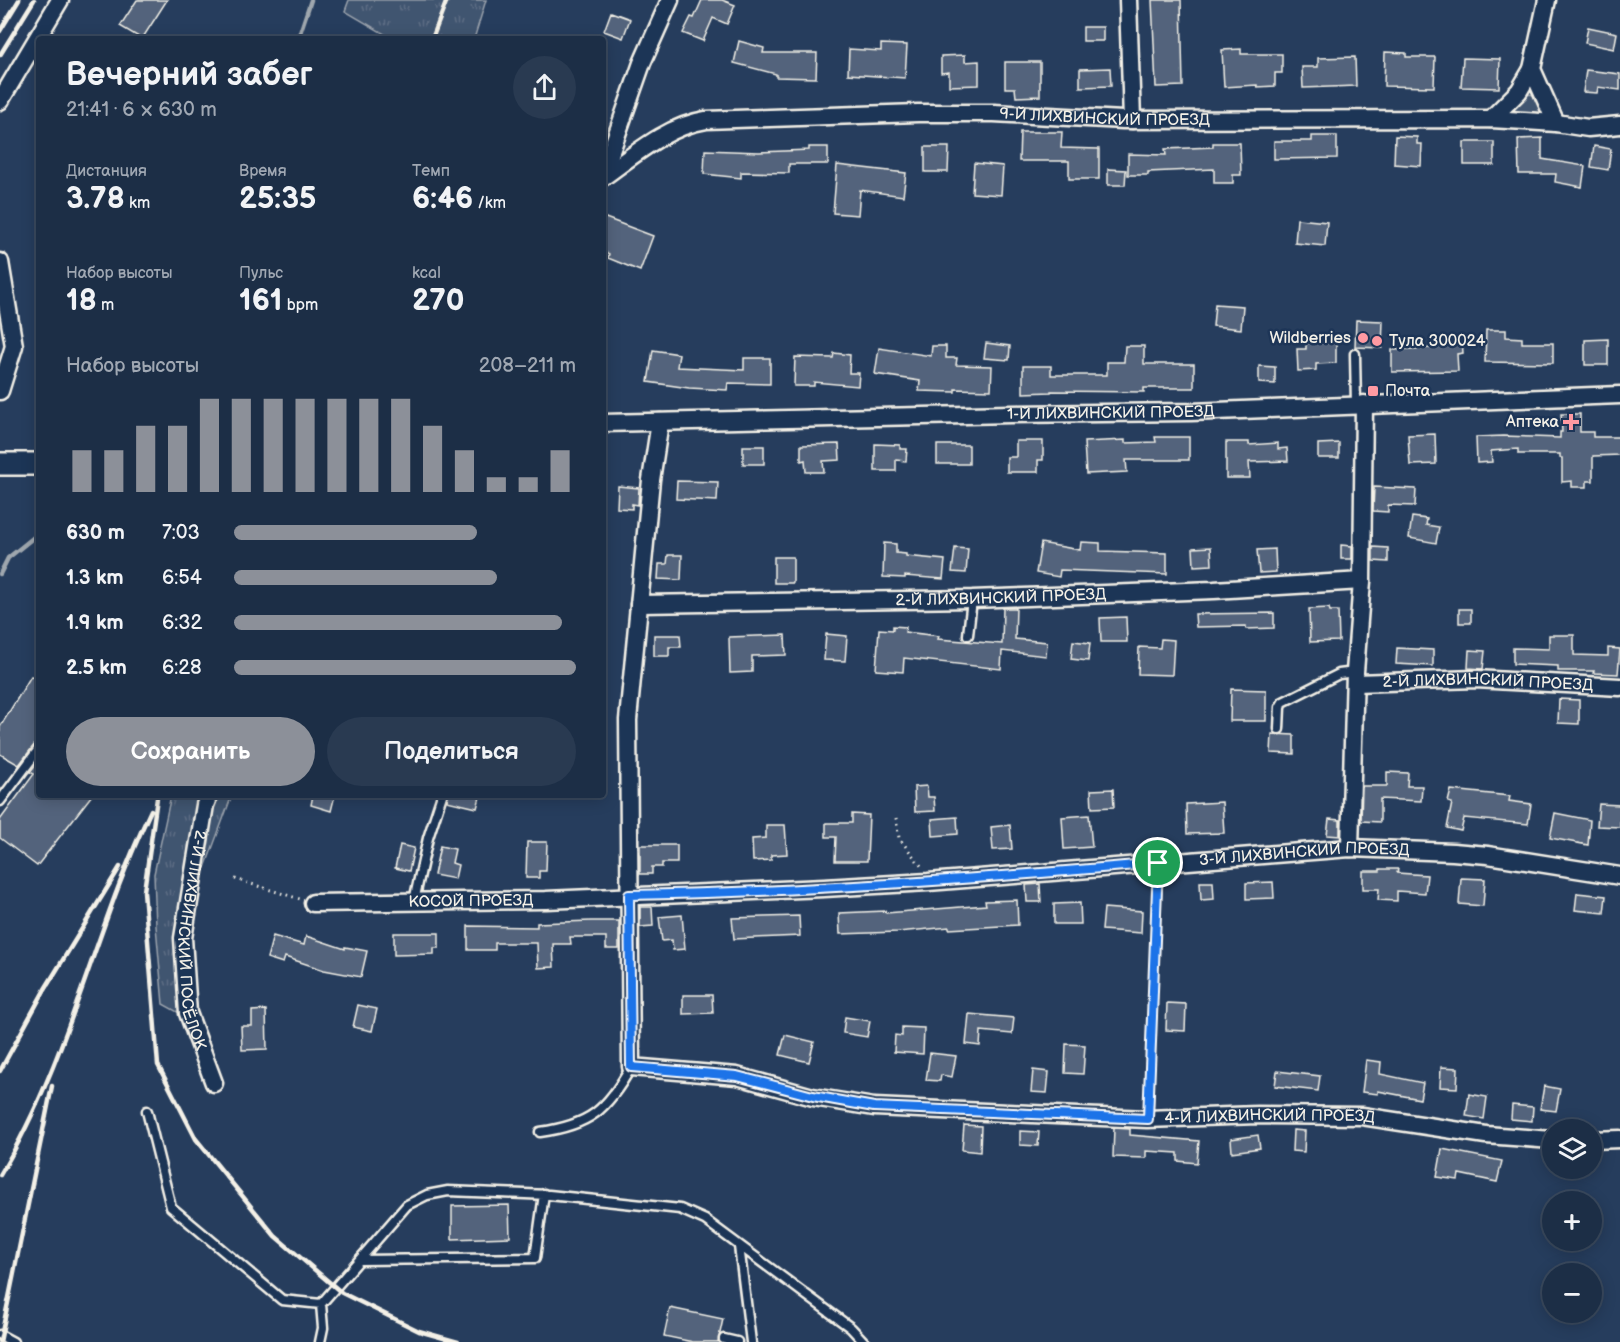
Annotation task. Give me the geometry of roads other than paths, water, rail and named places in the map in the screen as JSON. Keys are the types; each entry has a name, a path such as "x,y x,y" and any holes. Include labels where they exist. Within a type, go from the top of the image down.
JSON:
{"street":[{"path":"38,36 60,0"},
{"path":"606,167 642,63 670,0"},
{"path":"1128,0 1132,120"},
{"path":"1491,119 1519,91 1532,69 1547,0"},
{"path":"0,100 36,40"},
{"path":"1532,69 1556,123"},
{"name":"9-Й ЛИХВИНСКИЙ ПРОЕЗД","path":"606,174 674,129 706,120 918,112 994,113 1132,120 1491,119 1556,123 1581,128 1620,125"},
{"path":"0,262 14,346 0,391"},
{"name":"1-Й ЛИХВИНСКИЙ ПРОЕЗД","path":"606,423 1191,412 1620,395"},
{"path":"1350,848 1362,581 1360,405"},
{"path":"631,1067 627,720 651,480 660,422"},
{"path":"0,464 36,464"},
{"name":"2-Й ЛИХВИНСКИЙ ПРОЕЗД","path":"639,604 972,599 1362,581"},
{"name":"2-Й ЛИХВИНСКИЙ ПРОЕЗД","path":"1356,677 1476,679 1620,687"},
{"name":"2-Й ЛИХВИНСКИЙ ПОСЁЛОК","path":"208,798 183,938 188,1013 214,1083"},
{"name":"3-Й ЛИХВИНСКИЙ ПРОЕЗД","path":"629,895 702,894 928,882 1350,848 1430,850 1488,855 1620,876"},
{"name":"КОСОЙ ПРОЕЗД","path":"313,903 546,900 629,895"},
{"name":"4-Й ЛИХВИНСКИЙ ПРОЕЗД","path":"631,1067 737,1076 813,1096 874,1107 1148,1119 1257,1115 1362,1116 1486,1135 1542,1139"},
{"path":"1602,1140 1620,1139"}],"lane":[{"path":"1355,354 1360,405"},
{"path":"968,635 972,599"},
{"path":"1279,729 1280,707 1283,702 1339,674 1356,677"},
{"path":"0,801 36,753"},
{"path":"414,901 428,838 441,798"},
{"path":"540,1132 565,1128 586,1120 605,1105 617,1091 631,1067"},
{"path":"147,1111 171,1207 282,1300 321,1304"},
{"path":"320,1342 323,1328 321,1304 408,1205 422,1197 448,1191 544,1194 680,1209 705,1220 851,1328 864,1342"},
{"path":"360,1260 535,1258 544,1194"},
{"path":"738,1246 751,1342"},
{"path":"0,1335 13,1342"},
{"path":"724,1339 737,1342"}],"waterway":[{"path":"299,36 311,0"},
{"path":"0,574 8,558 36,535"}],"railway":[{"path":"0,31 19,0"},
{"path":"0,55 34,0"},
{"path":"433,36 447,0"},
{"path":"157,798 144,891 158,1065 196,1139 275,1236 342,1293 419,1331 458,1342"},
{"path":"0,1175 45,1087 113,901 151,810"},
{"path":"0,1071 45,989 120,867"},
{"path":"0,1342 52,1086"}],"place":[{"name":"Wildberries","path":"1363,338"},
{"name":"Тула 300024","path":"1377,341"},
{"name":"Почта","path":"1373,391"},
{"name":"Аптека","path":"1571,422"}]}
